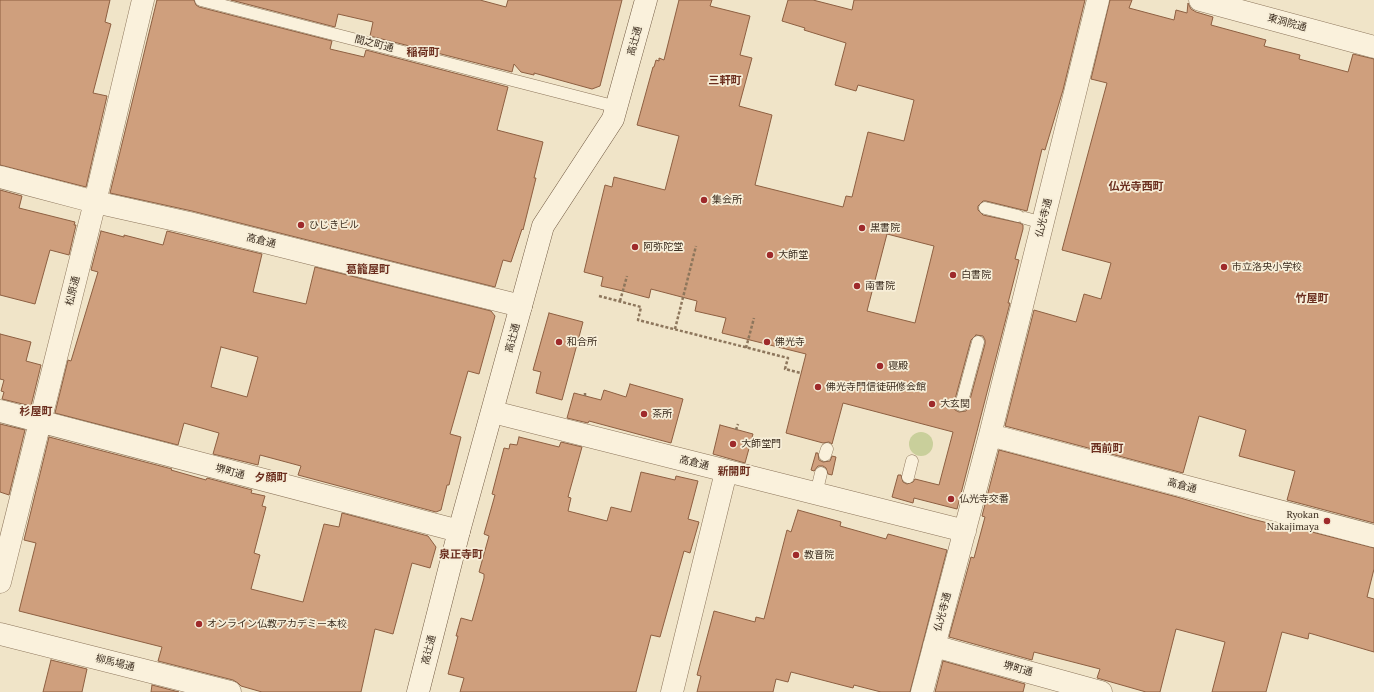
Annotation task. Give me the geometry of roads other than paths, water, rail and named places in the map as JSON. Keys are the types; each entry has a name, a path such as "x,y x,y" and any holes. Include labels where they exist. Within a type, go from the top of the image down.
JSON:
{"street":[{"name":"松原通","path":"0,582 95,202 143,0"},
{"name":"高辻通","path":"418,692 459,531 543,226 613,119 646,0"},
{"name":"仏光寺通","path":"922,692 965,531 990,421 1029,219 1098,0"},
{"name":"東洞院通","path":"1200,0 1374,47"},
{"name":"高倉通","path":"0,177 95,202 189,223 521,306"},
{"name":"堺町通","path":"0,412 459,531"},
{"name":"高倉通","path":"493,412 816,494 900,508 965,531"},
{"name":"高倉通","path":"990,421 1374,536"},
{"path":"672,692 726,472"},
{"name":"柳馬場通","path":"0,634 230,692"},
{"name":"堺町通","path":"934,646 1101,692"}],"lane":[{"name":"間之町通","path":"202,0 617,107"},
{"path":"985,208 1029,219"},
{"path":"960,404 978,342"},
{"path":"908,477 912,461"},
{"path":"816,494 821,473"}],"place":[{"name":"集会所","path":"704,200"},
{"name":"ひじきビル","path":"301,225"},
{"name":"黒書院","path":"862,228"},
{"name":"阿弥陀堂","path":"635,247"},
{"name":"大師堂","path":"770,255"},
{"name":"市立洛央小学校","path":"1224,267"},
{"name":"白書院","path":"953,275"},
{"name":"南書院","path":"857,286"},
{"name":"和合所","path":"559,342"},
{"name":"佛光寺","path":"767,342"},
{"name":"寝殿","path":"880,366"},
{"name":"佛光寺門信徒研修会館","path":"818,387"},
{"name":"大玄関","path":"932,404"},
{"name":"茶所","path":"644,414"},
{"name":"大師堂門","path":"733,444"},
{"name":"仏光寺交番","path":"951,499"},
{"name":"Ryokan Nakajimaya","path":"1327,521"},
{"name":"教音院","path":"796,555"},
{"name":"オンライン仏教アカデミー本校","path":"199,624"}],"district":[{"name":"稲荷町","path":"423,53"},
{"name":"三軒町","path":"725,81"},
{"name":"仏光寺西町","path":"1136,187"},
{"name":"葛籠屋町","path":"368,270"},
{"name":"竹屋町","path":"1312,299"},
{"name":"杉屋町","path":"36,412"},
{"name":"西前町","path":"1107,449"},
{"name":"新開町","path":"734,472"},
{"name":"夕顔町","path":"271,478"},
{"name":"泉正寺町","path":"461,555"}]}
